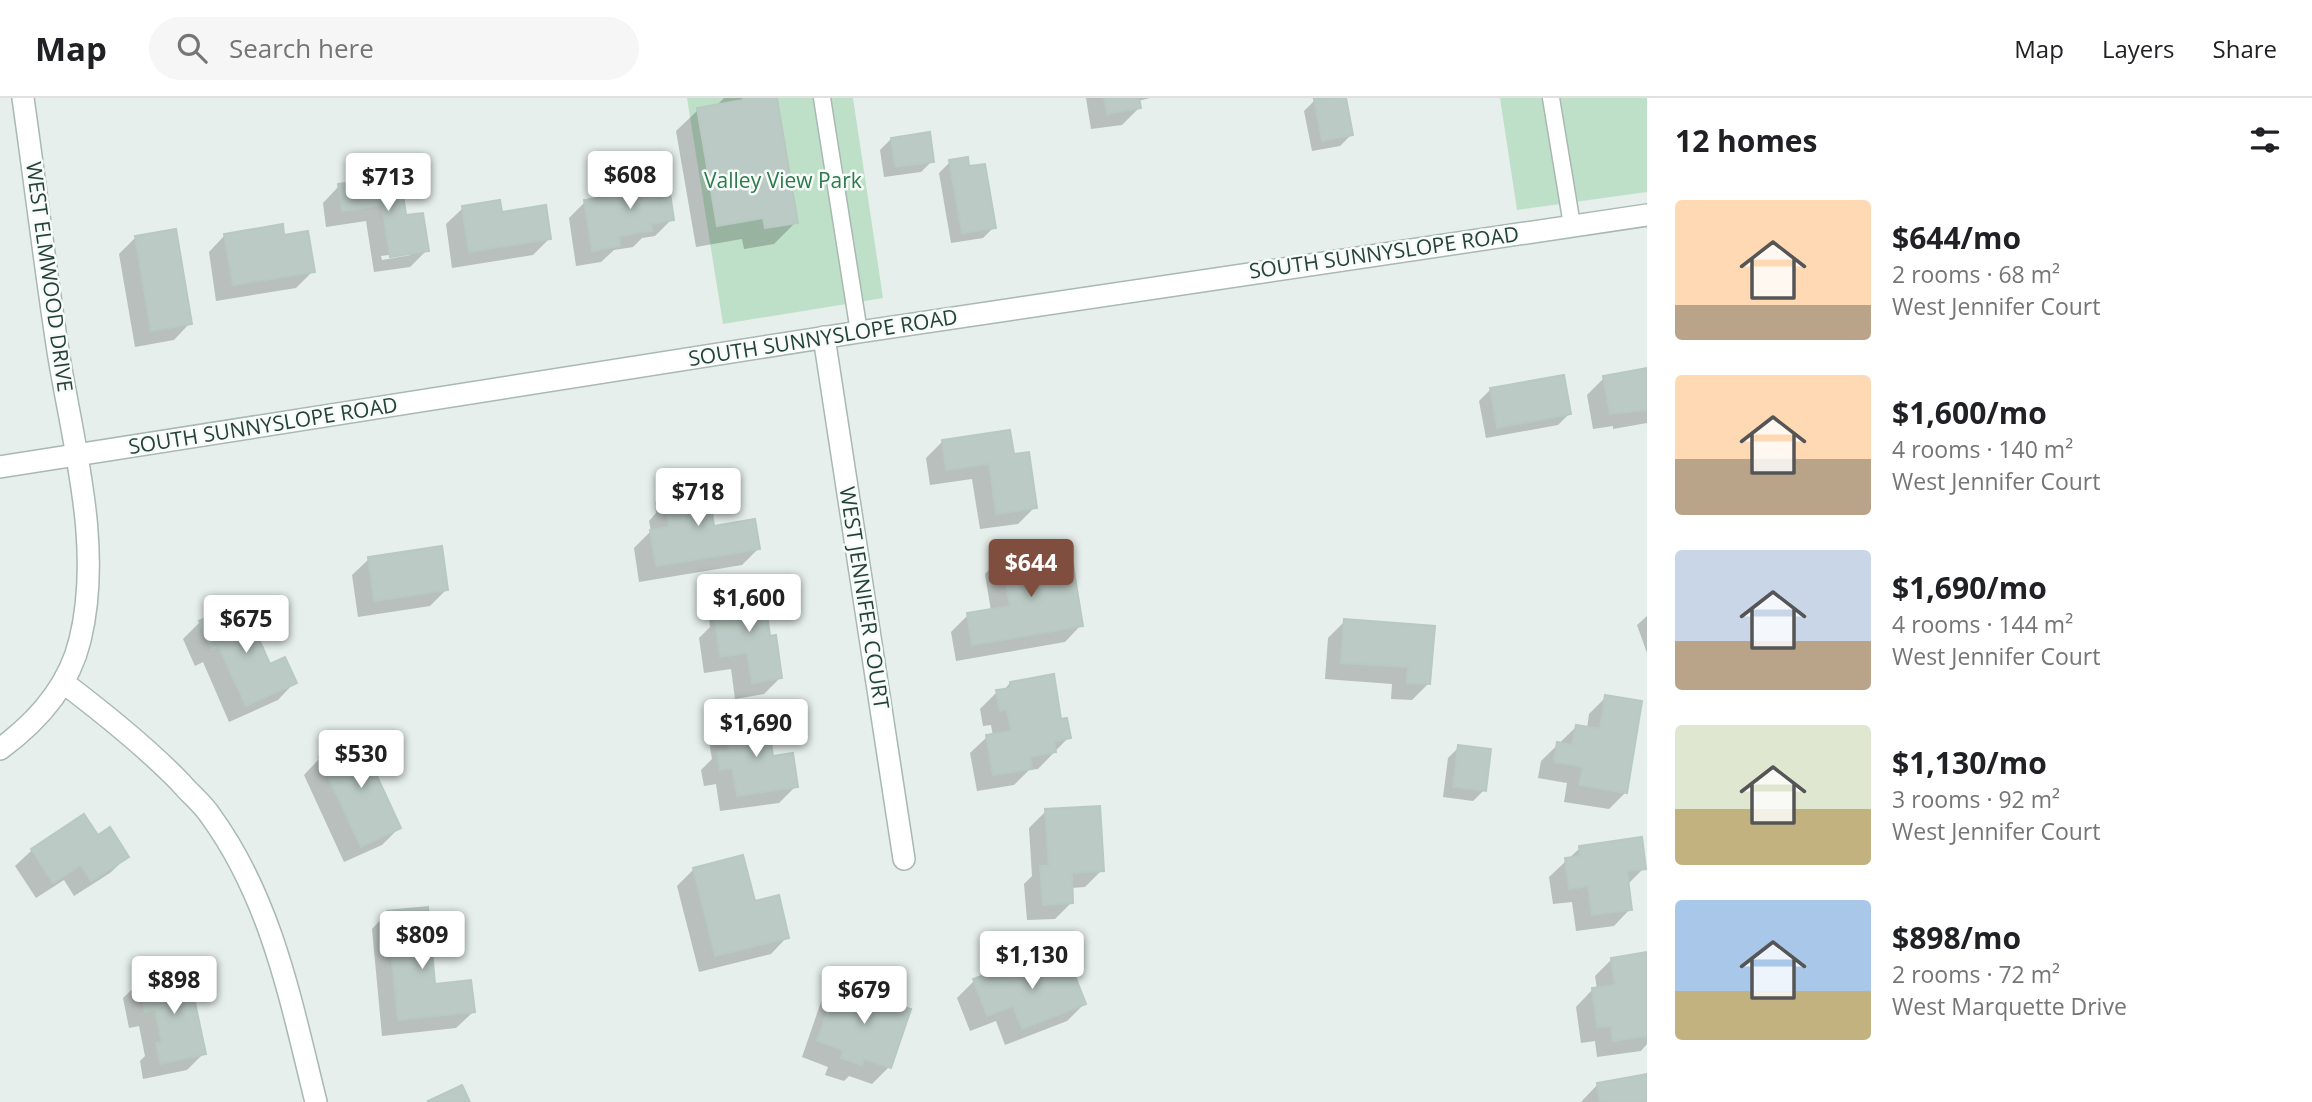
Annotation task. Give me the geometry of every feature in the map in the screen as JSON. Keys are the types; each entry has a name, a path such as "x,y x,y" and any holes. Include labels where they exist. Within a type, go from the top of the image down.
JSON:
{"street":[{"name":"WEST ELMWOOD DRIVE","path":"0,749 45,709 64,683 79,643 87,603 88,563 76,455 58,351 23,98"},
{"name":"SOUTH SUNNYSLOPE ROAD","path":"0,467 824,337 1647,215"},
{"name":"WEST JENNIFER COURT","path":"824,337 904,859"},
{"path":"64,683 103,712 158,760 208,812 235,853 258,896 278,950 316,1102"}],"lane":[{"path":"822,98 859,332"},
{"path":"1551,98 1572,225"}],"green space":[{"name":"Valley View Park","path":"687,98 853,98 883,298 723,324"},
{"path":"1500,98 1647,98 1647,192 1517,210"}],"building":[{"path":"743,98 777,98 798,223 765,228 763,218 717,226 697,108"},
{"path":"1104,98 1139,98 1141,108 1107,114"},
{"path":"1346,98 1353,135 1322,141 1314,99"},
{"path":"930,132 934,162 895,167 891,138"},
{"path":"968,157 969,166 985,164 996,228 962,233 949,160"},
{"path":"666,167 674,220 651,224 652,231 619,236 620,246 592,251 584,200 641,191 638,171"},
{"path":"400,175 406,215 423,213 429,251 390,257 382,205 342,211 338,184"},
{"path":"500,200 502,212 546,205 551,239 469,252 462,206"},
{"path":"283,224 284,235 308,231 315,272 233,285 224,234"},
{"path":"176,229 192,324 151,331 135,236"},
{"path":"1647,368 1647,410 1610,414 1603,376"},
{"path":"1564,375 1571,414 1497,428 1490,388"},
{"path":"1010,430 1014,454 1029,452 1037,508 996,514 989,464 946,470 942,440"},
{"path":"707,478 714,526 755,519 760,549 656,566 650,530 669,527 665,502 673,501 670,484"},
{"path":"442,546 448,590 374,601 368,557"},
{"path":"1052,547 1054,562 1072,559 1083,626 972,645 967,613 1010,606 1001,556"},
{"path":"763,587 770,636 776,635 782,678 752,683 747,653 720,657 715,619 728,618 724,593"},
{"path":"242,601 270,664 285,657 297,683 246,706 219,647 212,650 199,621"},
{"path":"1344,619 1435,626 1430,684 1407,683 1408,667 1341,663"},
{"path":"1054,674 1061,719 1067,718 1071,738 1054,741 1056,752 1030,757 1032,769 993,775 986,735 1011,731 1007,709 1000,711 996,690 1011,688 1010,682"},
{"path":"1605,695 1642,701 1627,793 1579,785 1583,767 1554,762 1557,742 1572,745 1576,725 1600,729"},
{"path":"767,717 773,756 793,753 798,787 737,796 732,768 720,770 717,752 729,750 725,723"},
{"path":"369,733 379,757 370,761 401,828 361,847 319,757"},
{"path":"1458,745 1491,749 1486,791 1453,787"},
{"path":"1100,806 1104,871 1072,873 1073,903 1043,905 1040,866 1049,866 1045,809"},
{"path":"84,814 98,835 110,827 129,857 91,881 81,865 53,883 31,849"},
{"path":"1642,837 1646,869 1627,871 1632,910 1592,915 1588,886 1569,889 1565,858 1580,856 1579,846"},
{"path":"743,855 755,901 779,895 789,938 715,956 693,868"},
{"path":"428,907 435,984 471,980 475,1012 398,1020 387,911"},
{"path":"1647,952 1647,1036 1613,1041 1611,1026 1597,1027 1592,988 1615,985 1611,958"},
{"path":"1066,953 1086,1004 1022,1029 1013,1006 987,1016 973,979 1000,969 1003,977"},
{"path":"188,970 206,1054 160,1064 156,1043 162,1042 155,1010 145,1012 139,980"},
{"path":"837,983 911,1009 891,1068 864,1059 862,1065 841,1058 843,1050 817,1041"},
{"path":"1647,1074 1647,1102 1600,1102 1597,1083"},
{"path":"462,1085 470,1102 428,1101"}]}
